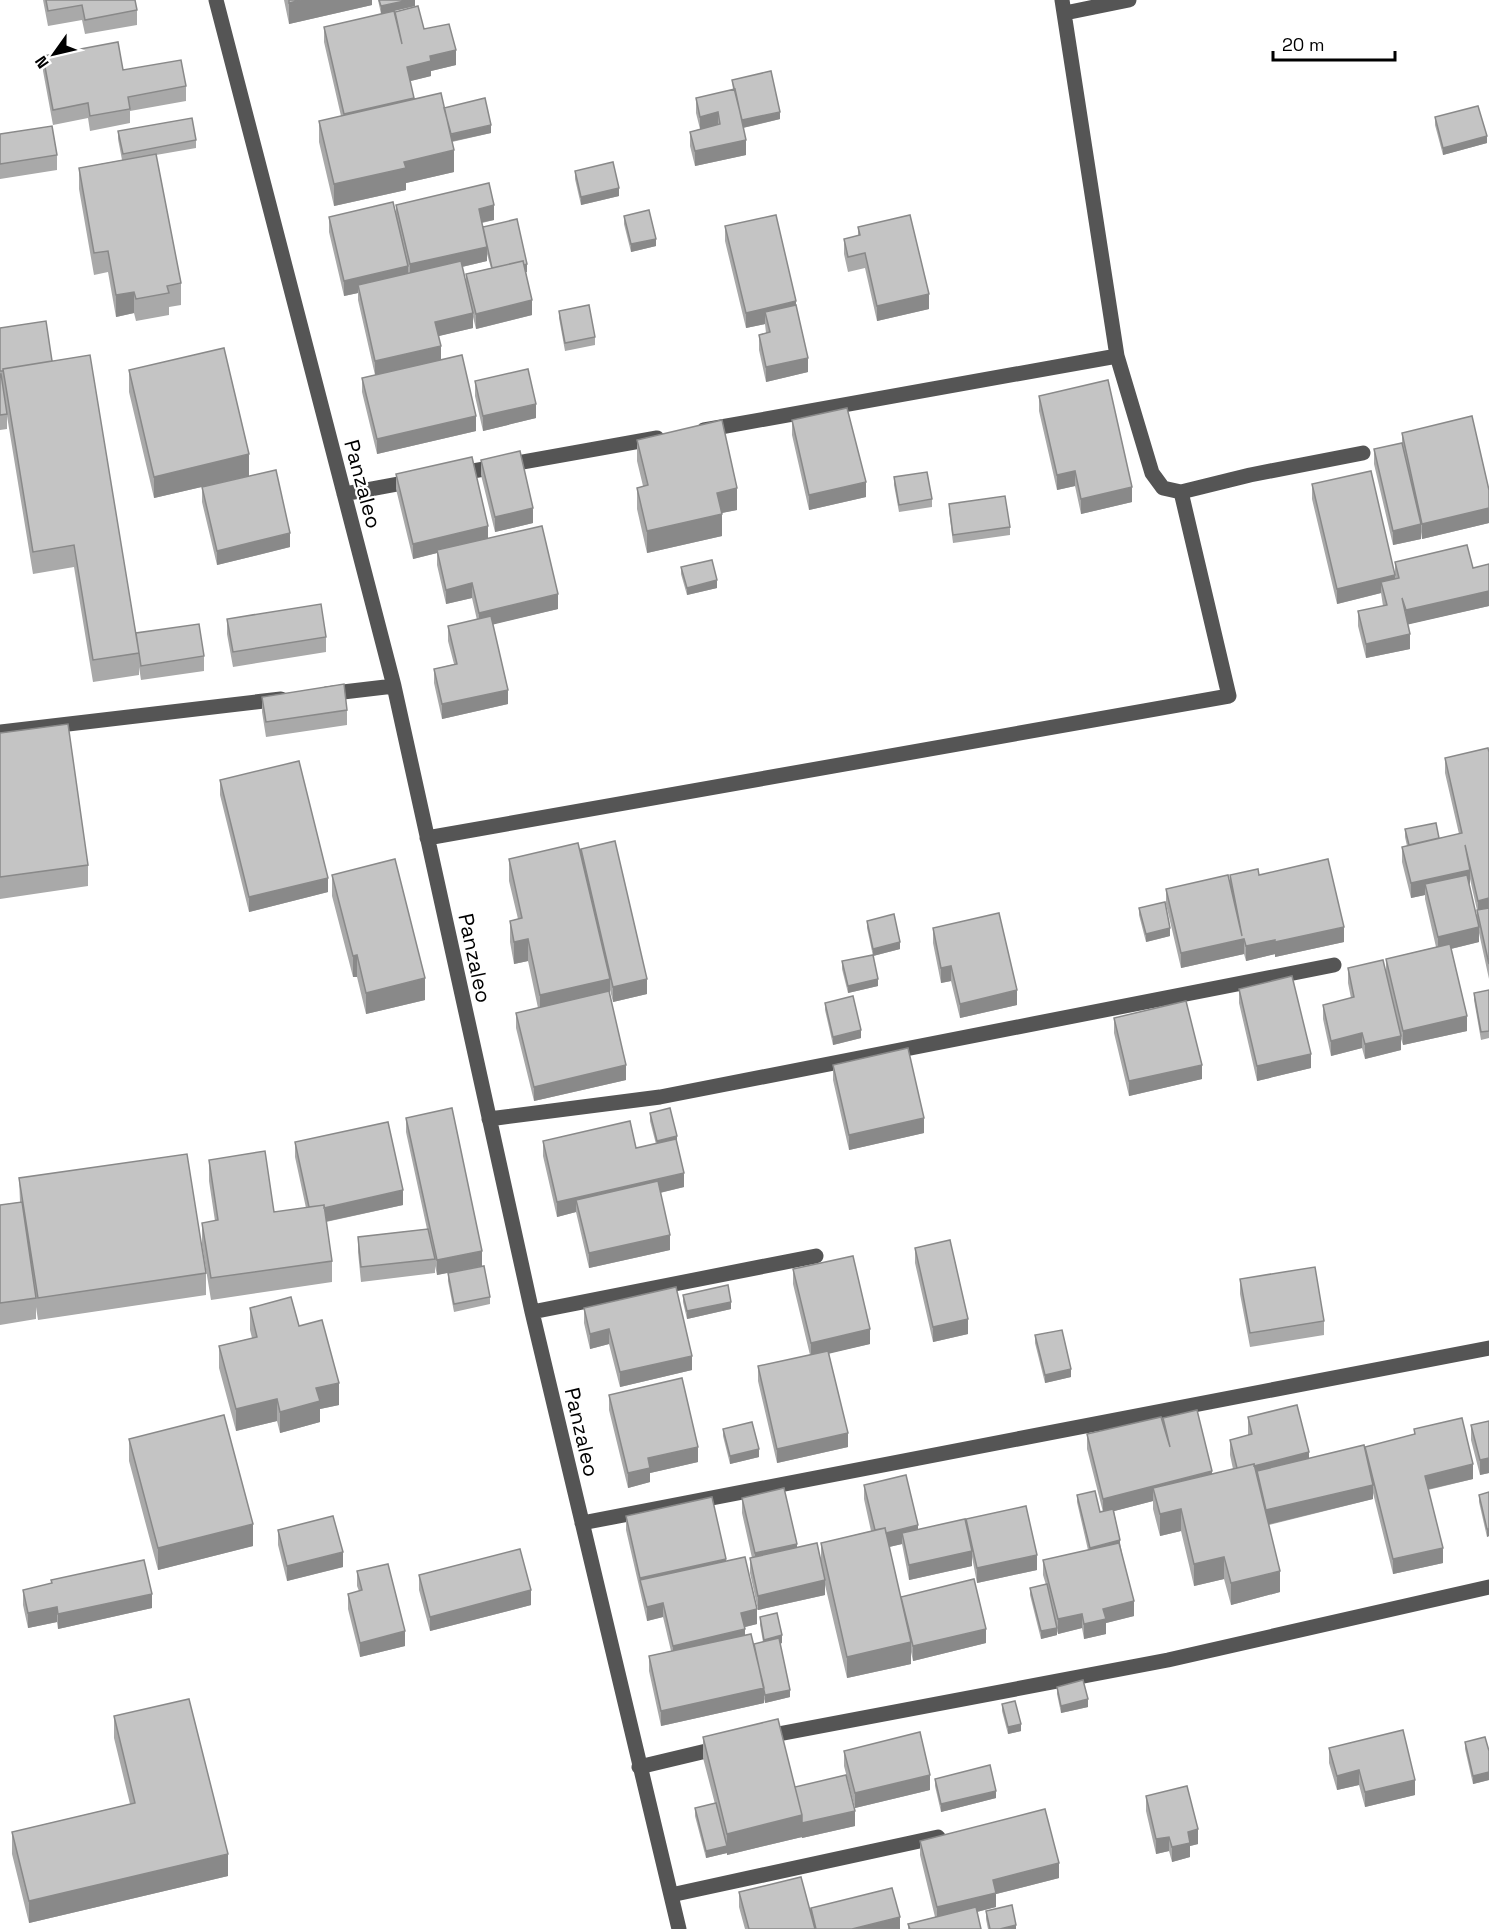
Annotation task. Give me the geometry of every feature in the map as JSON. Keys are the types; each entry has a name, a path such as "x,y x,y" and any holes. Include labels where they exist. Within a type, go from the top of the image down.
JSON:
{"street":[{"name":"Panzaleo","path":"216,0 394,686 532,1312 679,1929"},
{"path":"1129,0 1063,6 1117,356 1152,474 1163,488 1181,492 1250,475 1363,453"},
{"path":"344,494 1117,356"},
{"path":"428,838 1229,696 1181,492"},
{"path":"0,732 394,686"},
{"path":"489,1119 660,1097 1334,964"},
{"path":"532,1312 816,1256"},
{"path":"582,1523 1489,1348"},
{"path":"639,1767 742,1742 1168,1660 1489,1587"},
{"path":"671,1895 950,1835"}],"building":[{"path":"46,0 135,0 137,10 85,20 82,5 48,11"},
{"path":"379,0 409,0 381,6"},
{"path":"418,6 424,29 449,24 456,50 430,56 431,61 407,67 414,98 344,114 324,27 394,11 402,44 395,12"},
{"path":"118,42 123,70 181,60 186,86 128,97 130,109 90,116 88,103 53,110 43,56"},
{"path":"771,71 780,112 742,120 732,80"},
{"path":"735,89 746,140 695,151 690,132 720,124 718,112 700,117 696,98"},
{"path":"441,93 454,150 404,162 406,168 334,184 319,121"},
{"path":"485,98 491,125 451,134 444,108"},
{"path":"1478,106 1487,136 1443,148 1435,117"},
{"path":"192,118 196,140 123,154 118,131"},
{"path":"52,126 57,155 0,164 0,134"},
{"path":"156,154 181,283 167,286 169,293 136,299 134,292 116,295 108,251 94,253 79,168"},
{"path":"613,162 619,188 581,197 575,171"},
{"path":"489,183 494,205 479,209 487,247 410,264 396,205"},
{"path":"393,202 408,266 344,281 329,217"},
{"path":"649,210 656,239 631,244 624,216"},
{"path":"776,215 796,301 746,313 725,226"},
{"path":"910,215 929,294 877,306 865,253 848,257 844,239 860,235 858,227"},
{"path":"517,219 527,264 524,265 523,261 492,268 483,227"},
{"path":"461,261 473,313 435,322 441,346 375,361 358,285"},
{"path":"523,261 532,300 476,314 466,274"},
{"path":"589,305 595,337 565,343 559,311"},
{"path":"796,305 808,358 766,367 759,335 770,332 765,312"},
{"path":"46,321 52,361 0,371 0,328"},
{"path":"224,348 249,454 154,477 129,370"},
{"path":"90,355 139,653 93,660 74,545 33,552 3,369"},
{"path":"462,355 476,416 377,439 362,378"},
{"path":"528,369 536,404 483,416 475,381"},
{"path":"0,374 7,414 0,415"},
{"path":"1108,380 1132,487 1081,499 1075,471 1057,475 1039,396"},
{"path":"847,408 866,482 809,495 792,420"},
{"path":"1472,416 1489,490 1489,508 1422,524 1402,433"},
{"path":"722,420 737,488 717,493 722,514 647,531 637,488 648,485 637,440"},
{"path":"1402,443 1421,524 1393,531 1374,449"},
{"path":"520,451 533,508 495,517 481,460"},
{"path":"472,457 488,526 413,544 396,474"},
{"path":"276,470 290,533 217,551 202,487"},
{"path":"1371,471 1395,575 1337,589 1312,484"},
{"path":"927,472 932,499 899,505 894,477"},
{"path":"1005,496 1010,527 953,535 949,504"},
{"path":"542,526 558,594 479,613 472,583 446,590 437,550"},
{"path":"1467,545 1473,568 1489,564 1489,591 1406,610 1402,598 1410,634 1366,644 1358,611 1387,605 1381,582 1399,578 1395,562"},
{"path":"712,560 717,580 687,588 681,567"},
{"path":"321,604 326,637 233,652 227,619"},
{"path":"491,616 508,690 442,704 434,669 457,664 448,626"},
{"path":"199,624 204,656 141,666 136,633"},
{"path":"344,684 347,710 266,722 262,697"},
{"path":"68,724 88,865 0,877 0,733"},
{"path":"1488,748 1489,898 1478,901 1465,845 1470,870 1411,883 1402,847 1462,833 1445,758"},
{"path":"299,761 328,878 249,897 220,780"},
{"path":"1436,823 1439,838 1409,845 1405,829"},
{"path":"615,841 647,979 613,987 581,849"},
{"path":"578,843 610,979 540,995 528,939 514,942 510,921 522,918 509,859"},
{"path":"395,859 425,978 366,993 357,955 353,956 332,875"},
{"path":"1328,859 1344,927 1275,942 1275,940 1246,946 1244,939 1181,953 1166,889 1228,875 1242,936 1230,875 1258,869 1259,875"},
{"path":"1467,875 1479,927 1438,937 1425,884"},
{"path":"1165,902 1170,928 1146,934 1139,908"},
{"path":"1489,908 1489,964 1477,910"},
{"path":"999,913 1017,990 960,1004 951,966 941,968 933,928"},
{"path":"894,914 900,942 873,949 867,921"},
{"path":"1450,944 1467,1016 1403,1031 1386,959"},
{"path":"873,955 878,979 848,986 842,961"},
{"path":"1383,960 1401,1036 1365,1044 1362,1033 1331,1041 1323,1005 1354,997 1348,968"},
{"path":"1292,976 1311,1054 1257,1066 1239,989"},
{"path":"1489,990 1489,1031 1481,1032 1474,993"},
{"path":"609,991 626,1065 534,1087 516,1013"},
{"path":"853,996 861,1030 833,1037 825,1003"},
{"path":"1186,1001 1202,1065 1129,1081 1114,1018"},
{"path":"908,1048 924,1118 849,1135 833,1065"},
{"path":"452,1108 482,1251 437,1260 406,1118"},
{"path":"670,1108 677,1136 657,1141 650,1113"},
{"path":"630,1121 636,1148 676,1139 684,1173 557,1202 543,1141"},
{"path":"388,1122 403,1190 324,1208 324,1205 309,1207 295,1142"},
{"path":"265,1151 274,1212 324,1205 332,1261 211,1278 202,1223 218,1220 209,1160"},
{"path":"187,1154 206,1273 38,1298 19,1178"},
{"path":"658,1181 670,1235 589,1253 576,1200"},
{"path":"22,1202 36,1298 0,1303 0,1205"},
{"path":"428,1229 435,1259 361,1267 358,1237"},
{"path":"950,1240 968,1319 933,1327 915,1248"},
{"path":"853,1256 870,1329 811,1343 793,1269"},
{"path":"484,1266 490,1297 454,1304 448,1273"},
{"path":"1315,1267 1324,1321 1250,1333 1240,1279"},
{"path":"728,1285 731,1302 687,1311 683,1295"},
{"path":"676,1287 692,1356 620,1372 609,1329 590,1334 584,1308"},
{"path":"291,1297 299,1326 322,1320 339,1383 316,1388 320,1401 280,1412 277,1399 236,1409 219,1346 257,1337 250,1308"},
{"path":"1062,1330 1071,1369 1045,1375 1035,1335"},
{"path":"828,1351 848,1433 777,1449 758,1366"},
{"path":"682,1378 698,1447 648,1458 650,1468 628,1473 609,1395"},
{"path":"1297,1405 1309,1452 1237,1468 1230,1440 1252,1434 1248,1417"},
{"path":"1197,1410 1212,1471 1103,1499 1087,1434 1161,1417 1170,1447 1163,1418"},
{"path":"224,1415 253,1524 158,1548 129,1439"},
{"path":"1462,1418 1473,1464 1425,1476 1443,1548 1393,1559 1365,1447 1415,1434 1414,1429"},
{"path":"1489,1421 1489,1458 1480,1460 1471,1425"},
{"path":"752,1422 759,1449 730,1456 723,1429"},
{"path":"1364,1445 1373,1485 1266,1510 1257,1471"},
{"path":"1254,1464 1280,1571 1231,1583 1224,1557 1194,1564 1181,1509 1160,1514 1153,1488"},
{"path":"906,1475 918,1525 886,1533 885,1528 875,1530 864,1485"},
{"path":"784,1488 797,1544 755,1553 742,1498"},
{"path":"1095,1491 1100,1512 1113,1509 1120,1540 1090,1548 1077,1495"},
{"path":"1489,1492 1489,1529 1487,1529 1479,1495"},
{"path":"712,1497 726,1559 640,1578 626,1516"},
{"path":"1026,1506 1037,1555 977,1568 966,1519"},
{"path":"333,1516 343,1552 287,1566 278,1530"},
{"path":"965,1519 972,1551 909,1565 902,1533"},
{"path":"885,1528 911,1642 847,1657 821,1543"},
{"path":"817,1543 825,1580 758,1596 750,1558"},
{"path":"1119,1543 1134,1601 1103,1609 1106,1619 1084,1624 1082,1614 1058,1619 1043,1560"},
{"path":"520,1549 531,1590 430,1617 419,1575"},
{"path":"745,1557 757,1609 741,1613 745,1629 673,1646 663,1603 647,1607 640,1580"},
{"path":"144,1560 152,1594 58,1614 57,1607 28,1613 23,1590 52,1583 51,1580"},
{"path":"388,1564 405,1631 360,1643 348,1594 362,1590 357,1571"},
{"path":"974,1579 986,1629 913,1646 901,1597"},
{"path":"1047,1584 1057,1628 1041,1631 1030,1588"},
{"path":"777,1613 782,1635 764,1640 760,1617"},
{"path":"751,1634 764,1688 661,1711 649,1656"},
{"path":"779,1638 790,1690 765,1695 754,1644"},
{"path":"1083,1680 1088,1699 1061,1706 1057,1687"},
{"path":"189,1699 228,1854 29,1901 12,1832 135,1803 114,1716"},
{"path":"1015,1701 1021,1724 1008,1727 1002,1704"},
{"path":"778,1719 802,1815 727,1834 703,1737"},
{"path":"1403,1730 1415,1780 1365,1792 1359,1770 1337,1776 1329,1748"},
{"path":"920,1732 930,1775 855,1793 844,1751"},
{"path":"1485,1737 1489,1751 1489,1772 1473,1776 1465,1742"},
{"path":"990,1765 996,1791 941,1804 935,1779"},
{"path":"846,1775 855,1811 802,1823 795,1787"},
{"path":"1187,1786 1198,1829 1188,1832 1190,1843 1172,1847 1169,1837 1156,1839 1146,1796"},
{"path":"716,1803 727,1846 706,1851 695,1808"},
{"path":"1045,1809 1059,1863 993,1880 996,1893 937,1907 920,1841"},
{"path":"801,1877 815,1929 749,1929 739,1892"},
{"path":"892,1888 900,1917 852,1929 816,1929 811,1908"},
{"path":"1012,1905 1016,1925 990,1929 986,1911"},
{"path":"976,1907 981,1929 910,1929 908,1924"}]}
